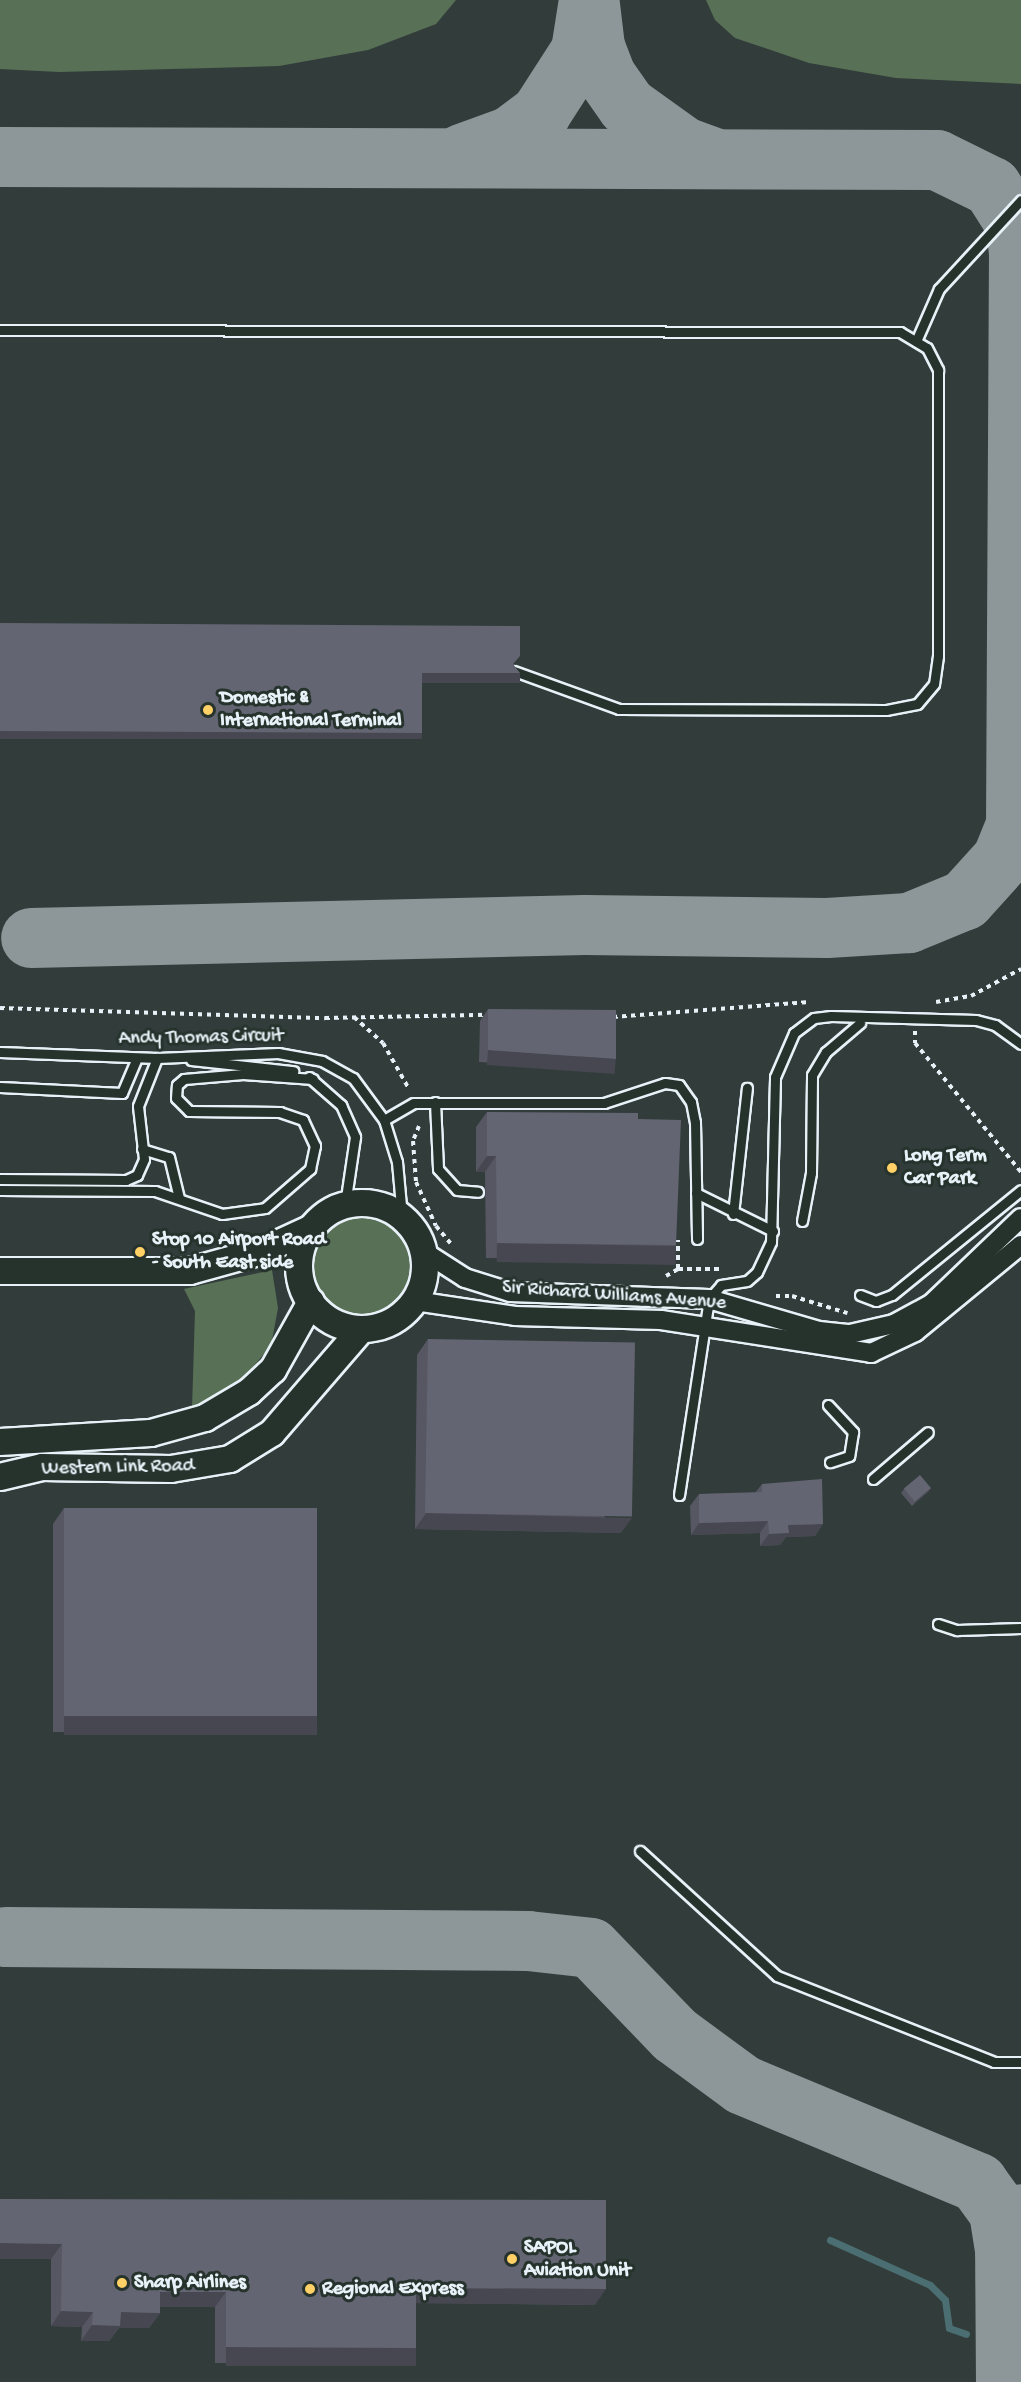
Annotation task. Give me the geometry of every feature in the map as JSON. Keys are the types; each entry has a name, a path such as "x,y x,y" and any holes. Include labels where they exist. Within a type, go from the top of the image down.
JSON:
{"street":[{"path":"0,1271 170,1272 236,1259 312,1227 345,1205 365,1203 402,1217 423,1251 422,1285 415,1300 389,1323 361,1330 338,1324 310,1302 299,1265 312,1227"},
{"name":"Sir Richard Williams Avenue","path":"423,1251 465,1278 510,1292 709,1299 819,1331 872,1330 931,1304 1021,1218"},
{"name":"Sir Richard Williams Avenue","path":"415,1300 515,1316 706,1326 871,1353 915,1332 1021,1245"},
{"name":"Western Link Road","path":"0,1442 151,1433 205,1418 249,1392 273,1370 310,1302"},
{"name":"Western Link Road","path":"0,1477 42,1467 171,1469 230,1459 272,1433 361,1330"}],"lane":[{"path":"917,339 939,289 1021,200"},
{"path":"0,330 900,332 917,339 938,370 936,674 930,691 917,704 886,710 619,709 514,671"},
{"path":"679,1495 709,1299 721,1285 747,1281 757,1272 773,1231 775,1077 786,1045 803,1025 831,1016 976,1020 995,1025 1021,1044"},
{"path":"802,1221 811,1173 812,1075 826,1052 860,1023"},
{"name":"Andy Thomas Circuit","path":"0,1052 137,1058 278,1053 322,1061 353,1078 384,1120 397,1162 402,1217"},
{"path":"0,1087 122,1093 137,1058"},
{"path":"0,1179 126,1180 141,1170 142,1149 138,1106 157,1058"},
{"path":"177,1058 276,1065 314,1079 341,1105 355,1137 345,1205"},
{"path":"0,1190 145,1190 179,1198 222,1214 265,1208 303,1179 315,1146 303,1120 293,1114 189,1111 176,1098 180,1081 284,1074 314,1079"},
{"path":"384,1120 414,1103 604,1103 665,1083 679,1085 691,1102 695,1122 697,1239"},
{"path":"733,1214 747,1088"},
{"path":"435,1102 438,1168 457,1190 478,1192"},
{"path":"142,1149 169,1157 179,1198"},
{"path":"860,1294 876,1301 892,1295 1021,1190"},
{"path":"696,1193 733,1214 773,1231"},
{"path":"0,1262 144,1264 170,1272"},
{"path":"828,1405 853,1432 849,1456 830,1462"},
{"path":"873,1479 928,1432"},
{"path":"938,1624 957,1630 1021,1628"},
{"path":"640,1851 777,1976 994,2062 1021,2062"}],"path":[{"path":"923,1005 971,996 1021,969"},
{"path":"605,1018 815,1003"},
{"path":"0,1008 354,1017 502,1016"},
{"path":"354,1017 383,1043 413,1096"},
{"path":"915,1028 915,1043 1021,1172"},
{"path":"418,1117 416,1182 436,1226 457,1251"},
{"path":"678,1240 678,1269"},
{"path":"662,1277 678,1269 723,1268"},
{"path":"772,1296 792,1296 851,1315"}],"green space":[{"path":"0,0 456,0 436,24 368,50 279,66 59,72 0,69"},
{"path":"706,0 1021,0 1021,84 896,78 809,63 735,38 715,20"},
{"path":"361,1217 380,1221 395,1232 406,1247 410,1266 406,1285 395,1300 380,1311 361,1315 342,1311 327,1300 316,1285 312,1266 316,1247 327,1232 342,1221"},
{"path":"272,1270 278,1308 271,1346 237,1385 192,1409 195,1311 184,1289"}],"building":[{"name":"Domestic & International Terminal","path":"0,623 520,626 520,656 513,664 520,673 422,673 422,733 0,731"},
{"path":"488,1009 616,1010 616,1059 488,1050"},
{"path":"487,1112 638,1113 638,1119 681,1120 676,1245 497,1243 496,1156 487,1156"},
{"path":"428,1339 635,1343 632,1517 425,1513"},
{"path":"920,1475 931,1488 915,1502 904,1488"},
{"path":"822,1479 823,1524 788,1525 789,1533 769,1534 768,1521 699,1523 699,1494 762,1492 762,1484"},
{"path":"64,1508 317,1508 317,1716 64,1716"},
{"path":"0,2199 606,2200 606,2289 416,2288 416,2348 226,2347 226,2292 160,2292 160,2313 121,2312 120,2326 92,2325 93,2312 61,2311 62,2244 0,2243"}],"waterway":[{"path":"830,2240 930,2285 945,2300 949,2328 966,2334"}],"taxiway":[{"path":"462,154 511,136 541,113 581,51 589,0"},
{"path":"590,5 595,47 606,76 627,106 684,147 712,157"},
{"path":"0,157 937,160 992,187 1016,225 1019,252 1016,825 1003,858 965,900 909,923 827,928 585,925 31,938"},
{"path":"6,1937 528,1941 591,1948 675,2035 743,2085 978,2183 999,2212 1005,2250"},
{"path":"1006,2382 1005,2250 1021,2214"}],"place":[{"name":"Domestic & International Terminal","path":"208,710"},
{"name":"Long Term Car Park","path":"892,1168"},
{"name":"Stop 10 Airport Road - South East side","path":"140,1252"},
{"name":"SAPOL Aviation Unit","path":"512,2259"},
{"name":"Sharp Airlines","path":"122,2283"},
{"name":"Regional Express","path":"310,2289"}]}
